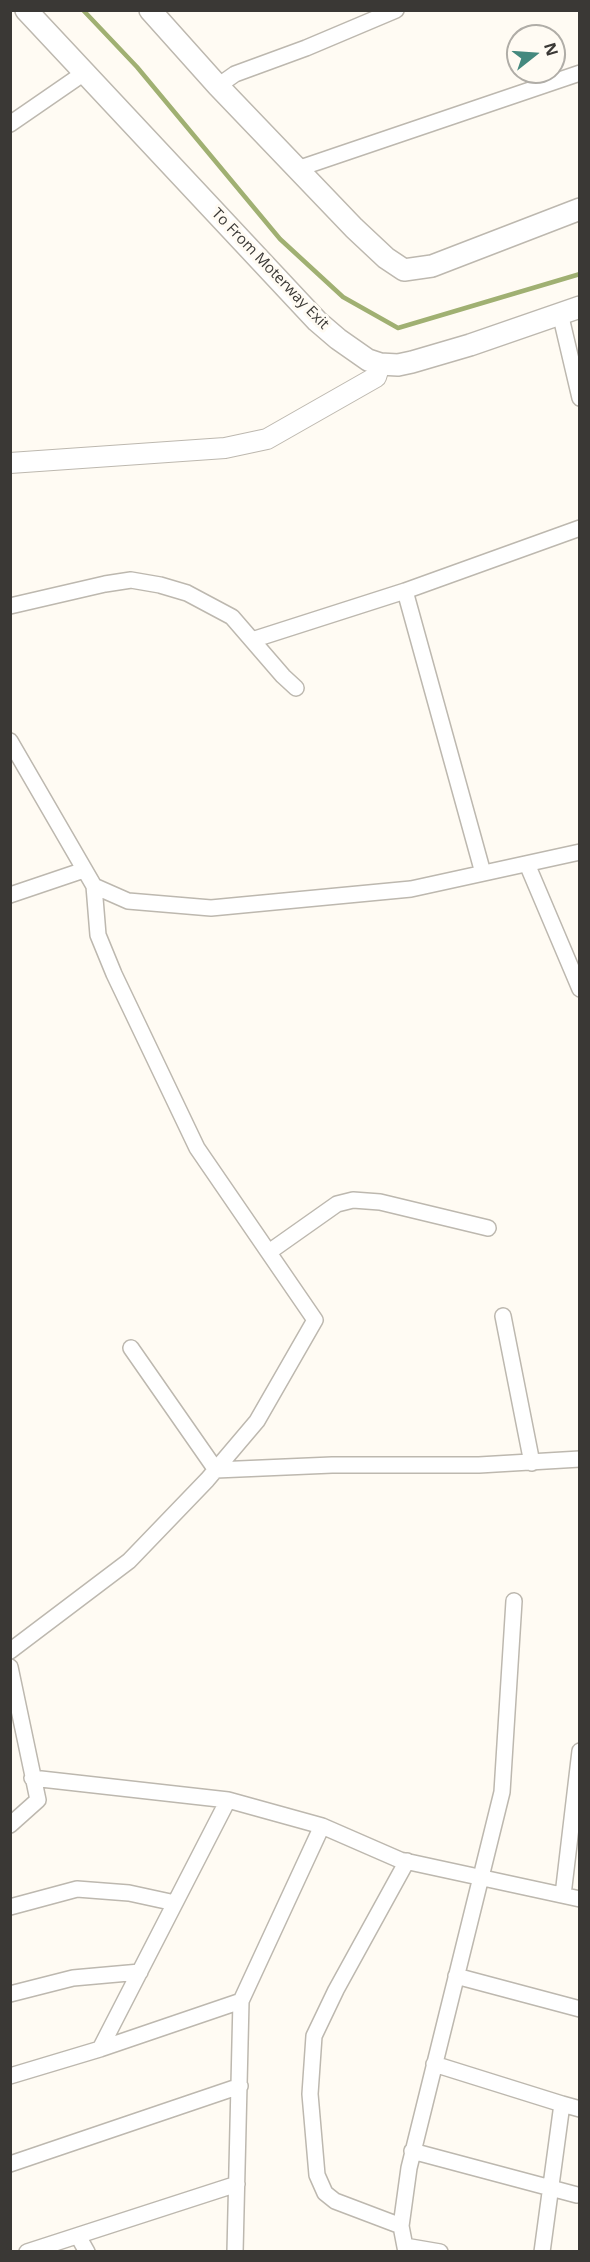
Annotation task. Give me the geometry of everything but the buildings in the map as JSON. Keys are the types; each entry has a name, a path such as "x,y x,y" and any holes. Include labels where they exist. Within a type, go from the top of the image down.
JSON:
{"main road":[{"name":"To From Moterway Exit","path":"26,10 317,321 355,352 380,364"},
{"path":"150,10 297,169 386,258 404,270 432,266 579,209"},
{"path":"380,364 398,364 432,357 570,310"}],"street":[{"path":"218,86 235,74 306,48 396,10"},
{"path":"10,124 84,73"},
{"path":"297,169 579,73"},
{"path":"570,310 579,398"},
{"path":"10,463 225,448 267,439 376,377 380,364"},
{"path":"252,640 405,591 579,528"},
{"path":"10,606 131,580 160,585 187,593 232,617 296,688"},
{"path":"405,591 483,873"},
{"path":"10,741 94,886 99,935 106,954 197,1148 315,1320 257,1421 216,1470 129,1561 10,1651"},
{"path":"94,886 128,901 211,908 411,889 579,852"},
{"path":"527,864 579,989"},
{"path":"10,895 84,870"},
{"path":"269,1252 337,1204 353,1200 380,1202 488,1228"},
{"path":"503,1316 532,1463"},
{"path":"131,1348 216,1470"},
{"path":"216,1470 332,1465 479,1465 579,1459"},
{"path":"440,2252 405,2249 401,2226 412,2151 502,1792 514,1601"},
{"path":"10,1667 38,1800 10,1825"},
{"path":"563,1895 579,1751"},
{"path":"32,1778 228,1800 322,1826 407,1861 579,1899"},
{"path":"100,2049 228,1800"},
{"path":"235,2252 241,2001 322,1826"},
{"path":"401,2226 335,2201 325,2193 317,2175 310,2094 314,2036 336,1990 407,1861"},
{"path":"10,1907 76,1889 129,1893 175,1903"},
{"path":"10,1994 73,1978 140,1972"},
{"path":"456,1976 579,2009"},
{"path":"10,2076 100,2049 241,2001"},
{"path":"434,2064 579,2109"},
{"path":"10,2164 240,2086"},
{"path":"542,2252 562,2104"},
{"path":"412,2151 577,2195"},
{"path":"27,2252 237,2184"},
{"path":"78,2236 87,2252"}],"waterway":[{"path":"83,10 137,67 280,239 343,297 398,328 580,274"}]}
